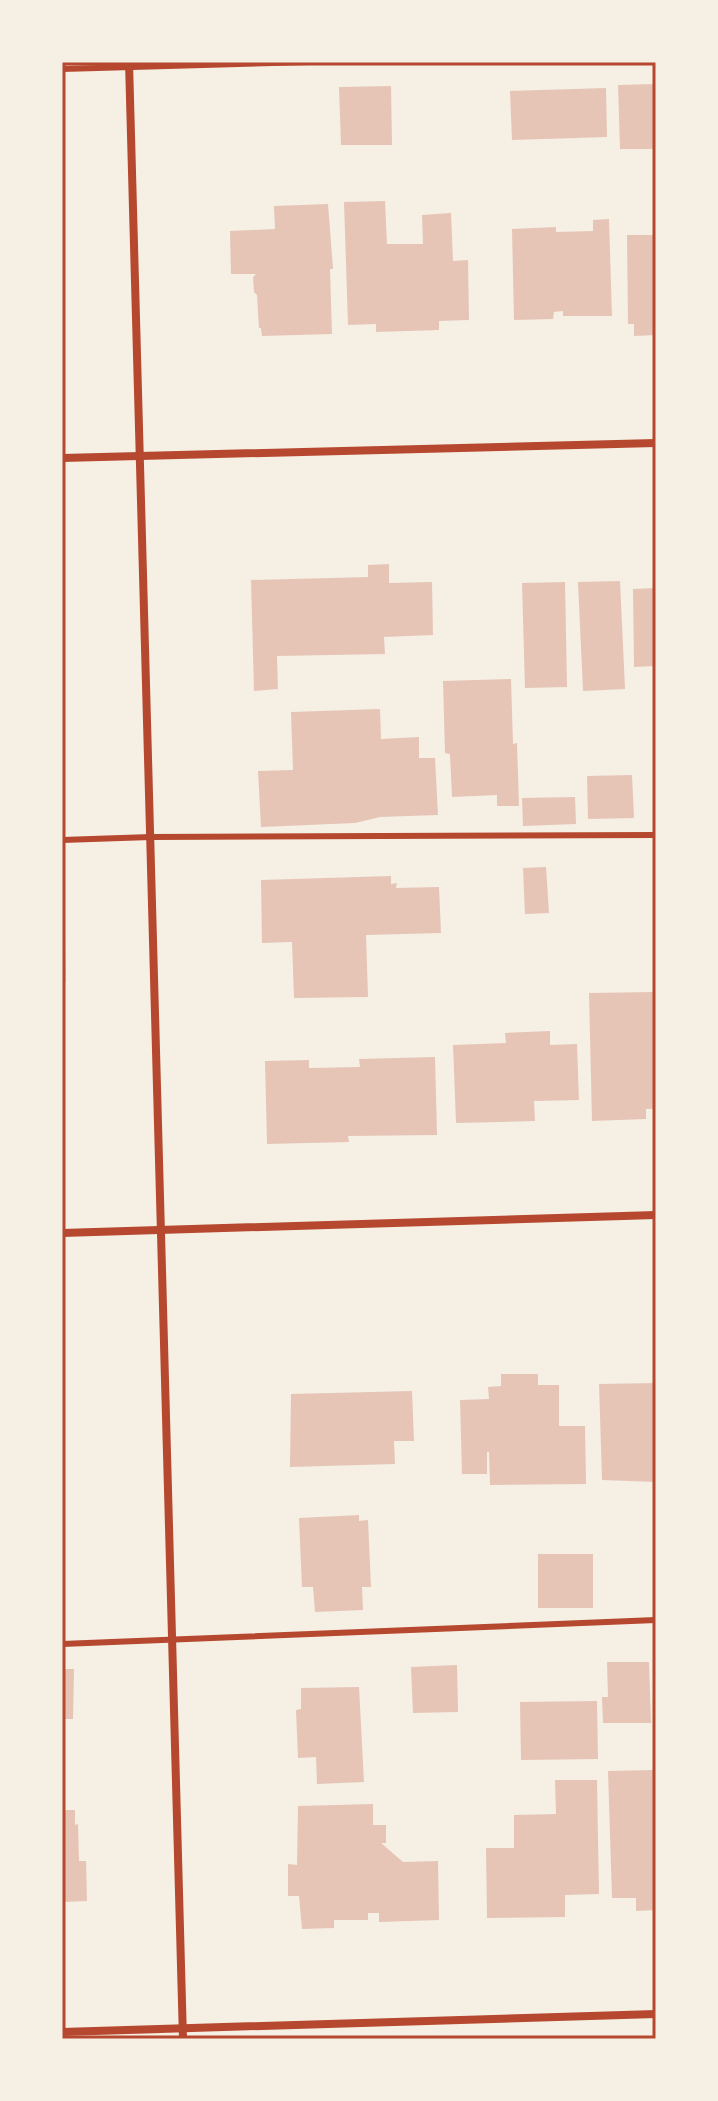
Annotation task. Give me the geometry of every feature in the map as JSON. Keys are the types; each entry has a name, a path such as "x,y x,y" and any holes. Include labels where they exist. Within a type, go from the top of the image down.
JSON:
{"street":[{"path":"130,65 183,2039"},
{"path":"62,458 656,443"},
{"path":"62,1233 656,1215"},
{"path":"62,2032 656,2014"}],"lane":[{"path":"62,69 310,62"},
{"path":"62,840 656,835"},
{"path":"62,1644 656,1620"}],"building":[{"path":"656,84 656,149 620,149 618,85"},
{"path":"391,86 392,145 341,145 339,87"},
{"path":"606,88 607,137 512,140 510,91"},
{"path":"385,201 387,244 423,244 422,215 451,213 453,261 468,260 469,320 439,321 439,330 376,332 376,324 348,325 344,202"},
{"path":"328,204 333,269 330,269 332,334 262,336 257,295 254,292 253,277 256,274 231,274 230,231 275,229 274,206"},
{"path":"609,219 612,316 563,316 563,311 554,312 553,319 514,320 512,229 556,227 556,232 593,231 593,220"},
{"path":"627,235 656,235 656,335 634,336 634,324 628,324"},
{"path":"389,564 389,583 432,582 433,635 384,637 385,654 277,656 278,689 254,691 251,580 368,577 368,565"},
{"path":"620,581 625,689 583,691 578,582"},
{"path":"565,582 567,687 525,688 522,583"},
{"path":"656,588 656,666 634,667 633,589"},
{"path":"511,679 519,806 497,806 497,795 452,797 450,754 445,753 443,681"},
{"path":"380,709 381,739 419,737 419,758 435,758 438,815 261,827 258,771 293,770 291,712"},
{"path":"632,775 634,818 588,819 587,776"},
{"path":"575,797 576,824 523,826 522,798"},
{"path":"546,867 549,913 525,914 523,868"},
{"path":"391,876 391,884 397,883 396,888 439,887 441,933 366,935 368,997 294,998 292,942 262,943 261,880"},
{"path":"62,940 65,940 66,982 62,982"},
{"path":"654,992 656,1109 646,1109 646,1119 592,1121 589,993"},
{"path":"550,1031 550,1045 577,1044 579,1100 534,1101 535,1121 456,1123 453,1045 506,1043 505,1033"},
{"path":"435,1057 437,1135 348,1136 349,1142 267,1144 265,1061 309,1060 309,1068 360,1067 359,1059"},
{"path":"501,1374 538,1374 538,1385 559,1385 559,1426 585,1426 586,1484 490,1485 489,1452 487,1474 462,1474 460,1400 489,1399 488,1387 501,1386"},
{"path":"656,1383 656,1482 602,1480 599,1384"},
{"path":"412,1391 414,1441 394,1441 395,1464 290,1467 291,1394"},
{"path":"359,1515 359,1521 368,1520 371,1587 362,1587 363,1610 315,1612 313,1587 302,1587 299,1518"},
{"path":"538,1554 593,1554 593,1608 538,1608"},
{"path":"607,1662 649,1662 651,1723 603,1723 602,1697 608,1697"},
{"path":"457,1665 458,1712 413,1713 411,1667"},
{"path":"62,1669 74,1669 73,1719 62,1719"},
{"path":"359,1687 364,1782 317,1784 316,1757 298,1758 296,1710 301,1709 301,1688"},
{"path":"597,1701 598,1759 521,1760 520,1702"},
{"path":"654,1770 656,1910 636,1911 636,1898 612,1898 608,1771"},
{"path":"555,1780 597,1780 599,1894 565,1895 565,1917 487,1918 486,1848 514,1848 514,1815 556,1814"},
{"path":"373,1804 373,1825 386,1825 386,1843 381,1843 403,1862 438,1861 439,1920 379,1922 379,1913 368,1913 368,1920 334,1920 334,1928 302,1929 299,1896 288,1896 288,1864 297,1865 298,1806"},
{"path":"62,1810 75,1810 79,1861 86,1861 87,1901 62,1902"}]}
